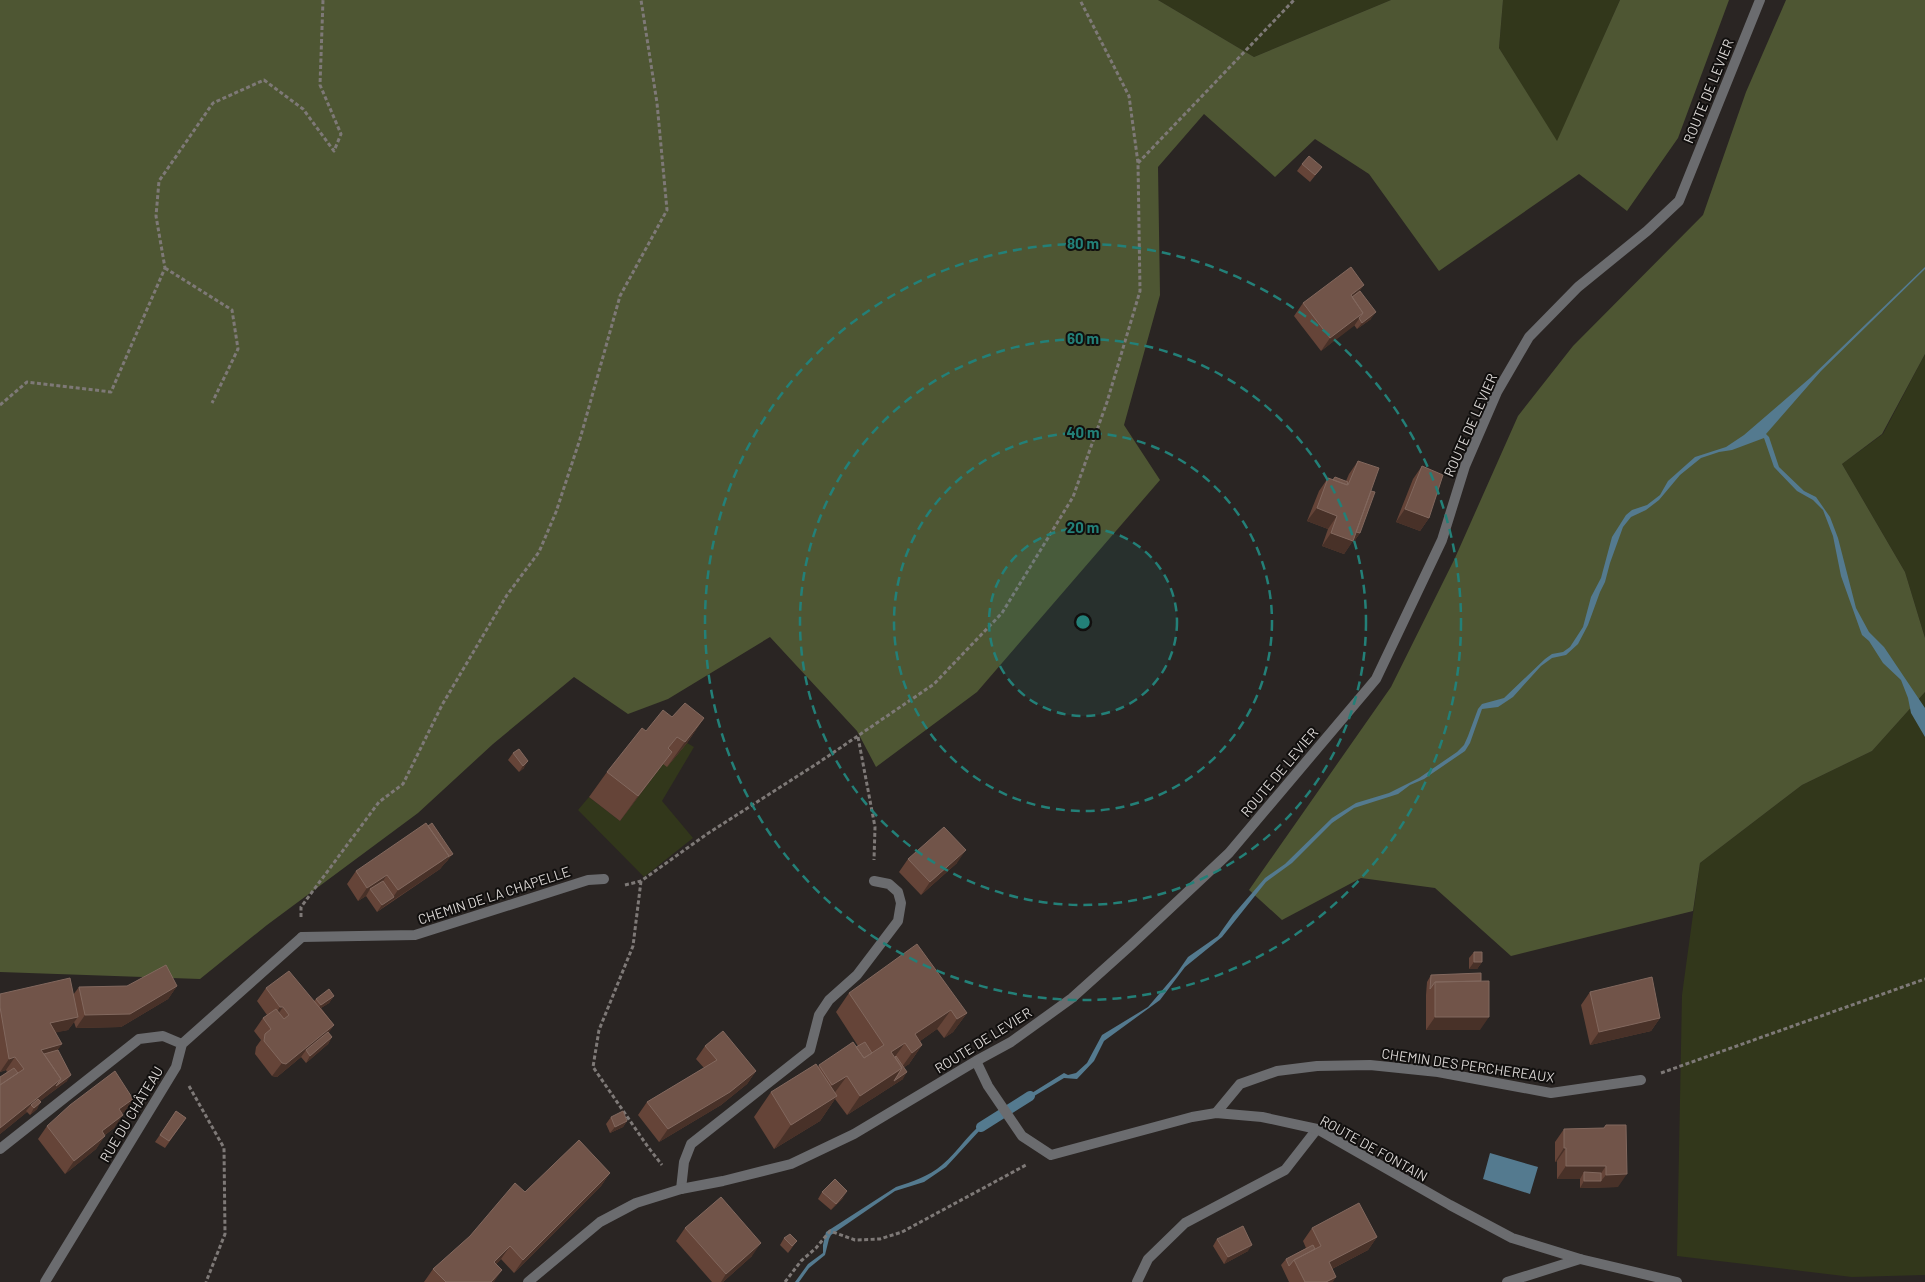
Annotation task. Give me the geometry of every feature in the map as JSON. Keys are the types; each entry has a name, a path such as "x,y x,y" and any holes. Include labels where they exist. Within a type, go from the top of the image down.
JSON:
{"street":[{"name":"ROUTE DE LEVIER","path":"528,1282 600,1222 636,1204 681,1189 723,1182 791,1164 854,1134 1011,1042 1072,998 1229,854 1376,679 1442,540 1465,466 1497,392 1530,337 1578,287 1647,231 1679,201 1760,0"},
{"name":"CHEMIN DE LA CHAPELLE","path":"302,937 415,935 588,880 604,879"},
{"path":"681,1189 684,1162 691,1144 810,1050 819,1015 829,1000 857,975 898,921 901,903 898,892 889,884 874,881"},
{"path":"0,1149 139,1039 163,1036 182,1044 302,937"},
{"name":"RUE DU CHÂTEAU","path":"45,1282 176,1067 182,1044"},
{"path":"976,1061 988,1086 1022,1136 1051,1155"},
{"name":"CHEMIN DES PERCHEREAUX","path":"1216,1113 1240,1084 1277,1071 1317,1066 1370,1065 1438,1072 1551,1093 1642,1080"},
{"name":"ROUTE DE FONTAIN","path":"1051,1155 1192,1117 1216,1113 1262,1117 1317,1130 1512,1238 1580,1259 1677,1282"},
{"path":"1137,1282 1148,1259 1185,1223 1284,1170 1317,1130"},
{"path":"1507,1282 1580,1259"}],"path":[{"path":"0,405 27,382 111,392 165,268 156,216 159,181 213,103 264,80 303,109 334,151 341,134 320,85 323,0"},
{"path":"302,937 301,907 379,802 402,784 442,706 502,604 539,552 556,512 580,440 620,296 667,210 657,103 641,0"},
{"path":"681,1189 648,1147 593,1067 599,1030 632,946 642,881 706,834 858,737 934,684 1002,613 1073,497 1107,402 1140,292 1138,163 1129,96 1080,0"},
{"path":"1138,163 1294,0"},
{"path":"165,268 232,310 238,349 212,403"},
{"path":"858,737 875,827 874,881"},
{"path":"1642,1080 1925,979"},
{"path":"182,1044 189,1086 224,1148 225,1234 206,1282"},
{"path":"785,1282 801,1261 816,1248 830,1231 855,1240 880,1239 902,1232 1032,1162 1051,1155"}],"green space":[{"path":"0,0 1158,0 1254,57 1391,0 1503,0 1499,48 1557,141 1620,0 1729,0 1678,138 1627,211 1579,174 1439,271 1369,174 1315,139 1275,177 1204,114 1158,167 1160,295 1124,425 1160,480 977,692 876,767 857,731 770,637 668,699 628,714 574,677 493,744 418,813 267,925 200,979 0,972"},
{"path":"1158,0 1391,0 1254,57"},
{"path":"1503,0 1620,0 1557,142 1499,48"},
{"path":"1786,0 1925,0 1925,354 1882,434 1842,464 1905,572 1925,638 1925,692 1872,751 1802,785 1700,863 1693,911 1511,956 1435,888 1361,878 1282,920 1249,890 1391,687 1455,558 1518,416 1573,346 1703,215 1746,92"},
{"path":"1925,354 1925,638 1905,572 1842,464 1883,434"},
{"path":"1925,692 1925,1275 1852,1277 1677,1256 1682,995 1700,863 1802,785 1872,751"},
{"path":"687,743 694,747 662,801 693,838 644,877 578,810 589,797 620,821 651,773"}],"water":[{"path":"1925,267 1821,371 1766,434 1769,437 1779,467 1804,491 1816,497 1830,517 1838,538 1856,608 1869,632 1884,647 1925,708 1925,737 1911,713 1901,680 1883,663 1869,641 1862,635 1841,576 1833,536 1823,510 1813,500 1797,491 1774,467 1764,438 1732,450 1701,458 1680,475 1659,500 1646,510 1631,517 1623,527 1605,582 1588,625 1578,644 1566,655 1552,658 1541,666 1513,697 1498,707 1482,709 1470,743 1465,751 1398,794 1354,808 1332,823 1292,863 1266,882 1222,937 1185,967 1160,1000 1104,1041 1094,1061 1077,1079 1064,1078 1021,1104 1019,1101 1064,1073 1068,1075 1076,1073 1087,1063 1102,1035 1148,1007 1188,957 1218,936 1233,915 1265,878 1285,864 1332,818 1356,803 1389,793 1419,778 1457,752 1464,745 1478,709 1482,704 1504,698 1545,659 1570,647 1583,627 1591,597 1601,578 1612,537 1626,515 1632,510 1647,505 1660,495 1668,481 1695,457 1726,447 1744,435 1810,378"},
{"path":"990,1118 991,1121 981,1129 946,1167 924,1182 895,1191 831,1235 825,1255 809,1268 799,1282 795,1282 808,1264 823,1253 826,1232 896,1187 937,1169 976,1128"},
{"path":"1490,1153 1538,1167 1530,1194 1483,1179"}],"building":[{"path":"1309,156 1322,167 1315,175 1302,164"},
{"path":"1351,267 1364,285 1351,295 1363,313 1330,338 1303,303"},
{"path":"1360,291 1376,312 1362,323 1359,318 1363,313 1352,297"},
{"path":"1358,461 1379,468 1353,541 1331,533 1337,516 1317,508 1328,478 1348,485"},
{"path":"1422,466 1443,475 1429,518 1405,509"},
{"path":"1335,477 1348,482 1347,485 1333,480"},
{"path":"1371,491 1375,492 1360,533 1356,532"},
{"path":"685,703 704,718 685,742 677,737 668,748 672,752 638,796 607,772 642,728 646,731 663,710 672,717"},
{"path":"519,749 528,761 523,766 513,753"},
{"path":"426,823 449,856 398,890 387,875 367,888 356,871"},
{"path":"432,823 453,854 448,857 428,826"},
{"path":"944,827 966,850 930,882 908,859"},
{"path":"383,881 394,897 382,905 370,889"},
{"path":"917,944 967,1013 957,1019 951,1010 915,1034 922,1045 912,1053 905,1043 891,1052 902,1068 860,1096 847,1076 832,1085 819,1065 853,1042 864,1058 884,1045 849,993"},
{"path":"1474,952 1482,952 1482,962 1474,962"},
{"path":"166,965 177,986 130,1014 85,1015 79,987 127,986"},
{"path":"289,971 334,1025 286,1064 282,1063 264,1041 265,1034 271,1029 263,1018 276,1009 284,1019 289,1015 283,1007 280,1007 266,988"},
{"path":"1481,973 1481,981 1435,982 1430,989 1431,975"},
{"path":"1652,977 1660,1018 1599,1032 1590,992"},
{"path":"70,978 78,1017 50,1023 62,1044 41,1050 61,1079 0,1128 0,1085 24,1069 15,1057 9,1059 0,1007 0,994"},
{"path":"1489,981 1489,1017 1435,1017 1435,982"},
{"path":"329,989 334,996 321,1005 316,999"},
{"path":"723,1031 756,1071 730,1092 668,1129 647,1102 717,1060 705,1046"},
{"path":"328,1032 332,1037 310,1056 306,1050"},
{"path":"865,1042 872,1053 864,1058 856,1047"},
{"path":"58,1050 71,1075 56,1086 61,1079 44,1054"},
{"path":"896,1056 907,1072 894,1081 902,1068"},
{"path":"816,1064 837,1096 791,1125 771,1092"},
{"path":"14,1068 18,1073 0,1085 0,1077"},
{"path":"115,1071 133,1099 119,1109 123,1115 102,1131 105,1136 74,1161 47,1126 70,1105"},
{"path":"38,1099 41,1102 34,1108 31,1105"},
{"path":"176,1111 186,1118 169,1141 160,1135"},
{"path":"623,1111 627,1121 615,1127 611,1117"},
{"path":"1606,1125 1626,1125 1627,1174 1606,1175 1606,1166 1566,1166 1564,1129 1604,1128"},
{"path":"579,1140 610,1173 523,1260 510,1246 494,1262 502,1270 491,1282 446,1282 433,1269 470,1236 515,1183 525,1192"},
{"path":"1584,1172 1601,1173 1601,1181 1584,1181"},
{"path":"835,1179 847,1191 836,1204 822,1192"},
{"path":"721,1197 761,1243 726,1274 685,1228"},
{"path":"1359,1203 1377,1237 1329,1262 1336,1277 1326,1282 1305,1282 1294,1260 1321,1246 1312,1228"},
{"path":"1243,1226 1252,1245 1228,1257 1217,1239"},
{"path":"790,1234 797,1241 792,1246 784,1238"},
{"path":"1313,1245 1315,1249 1294,1260 1289,1266 1286,1259"}],"waterway":[{"path":"981,1127 1030,1096"}]}
